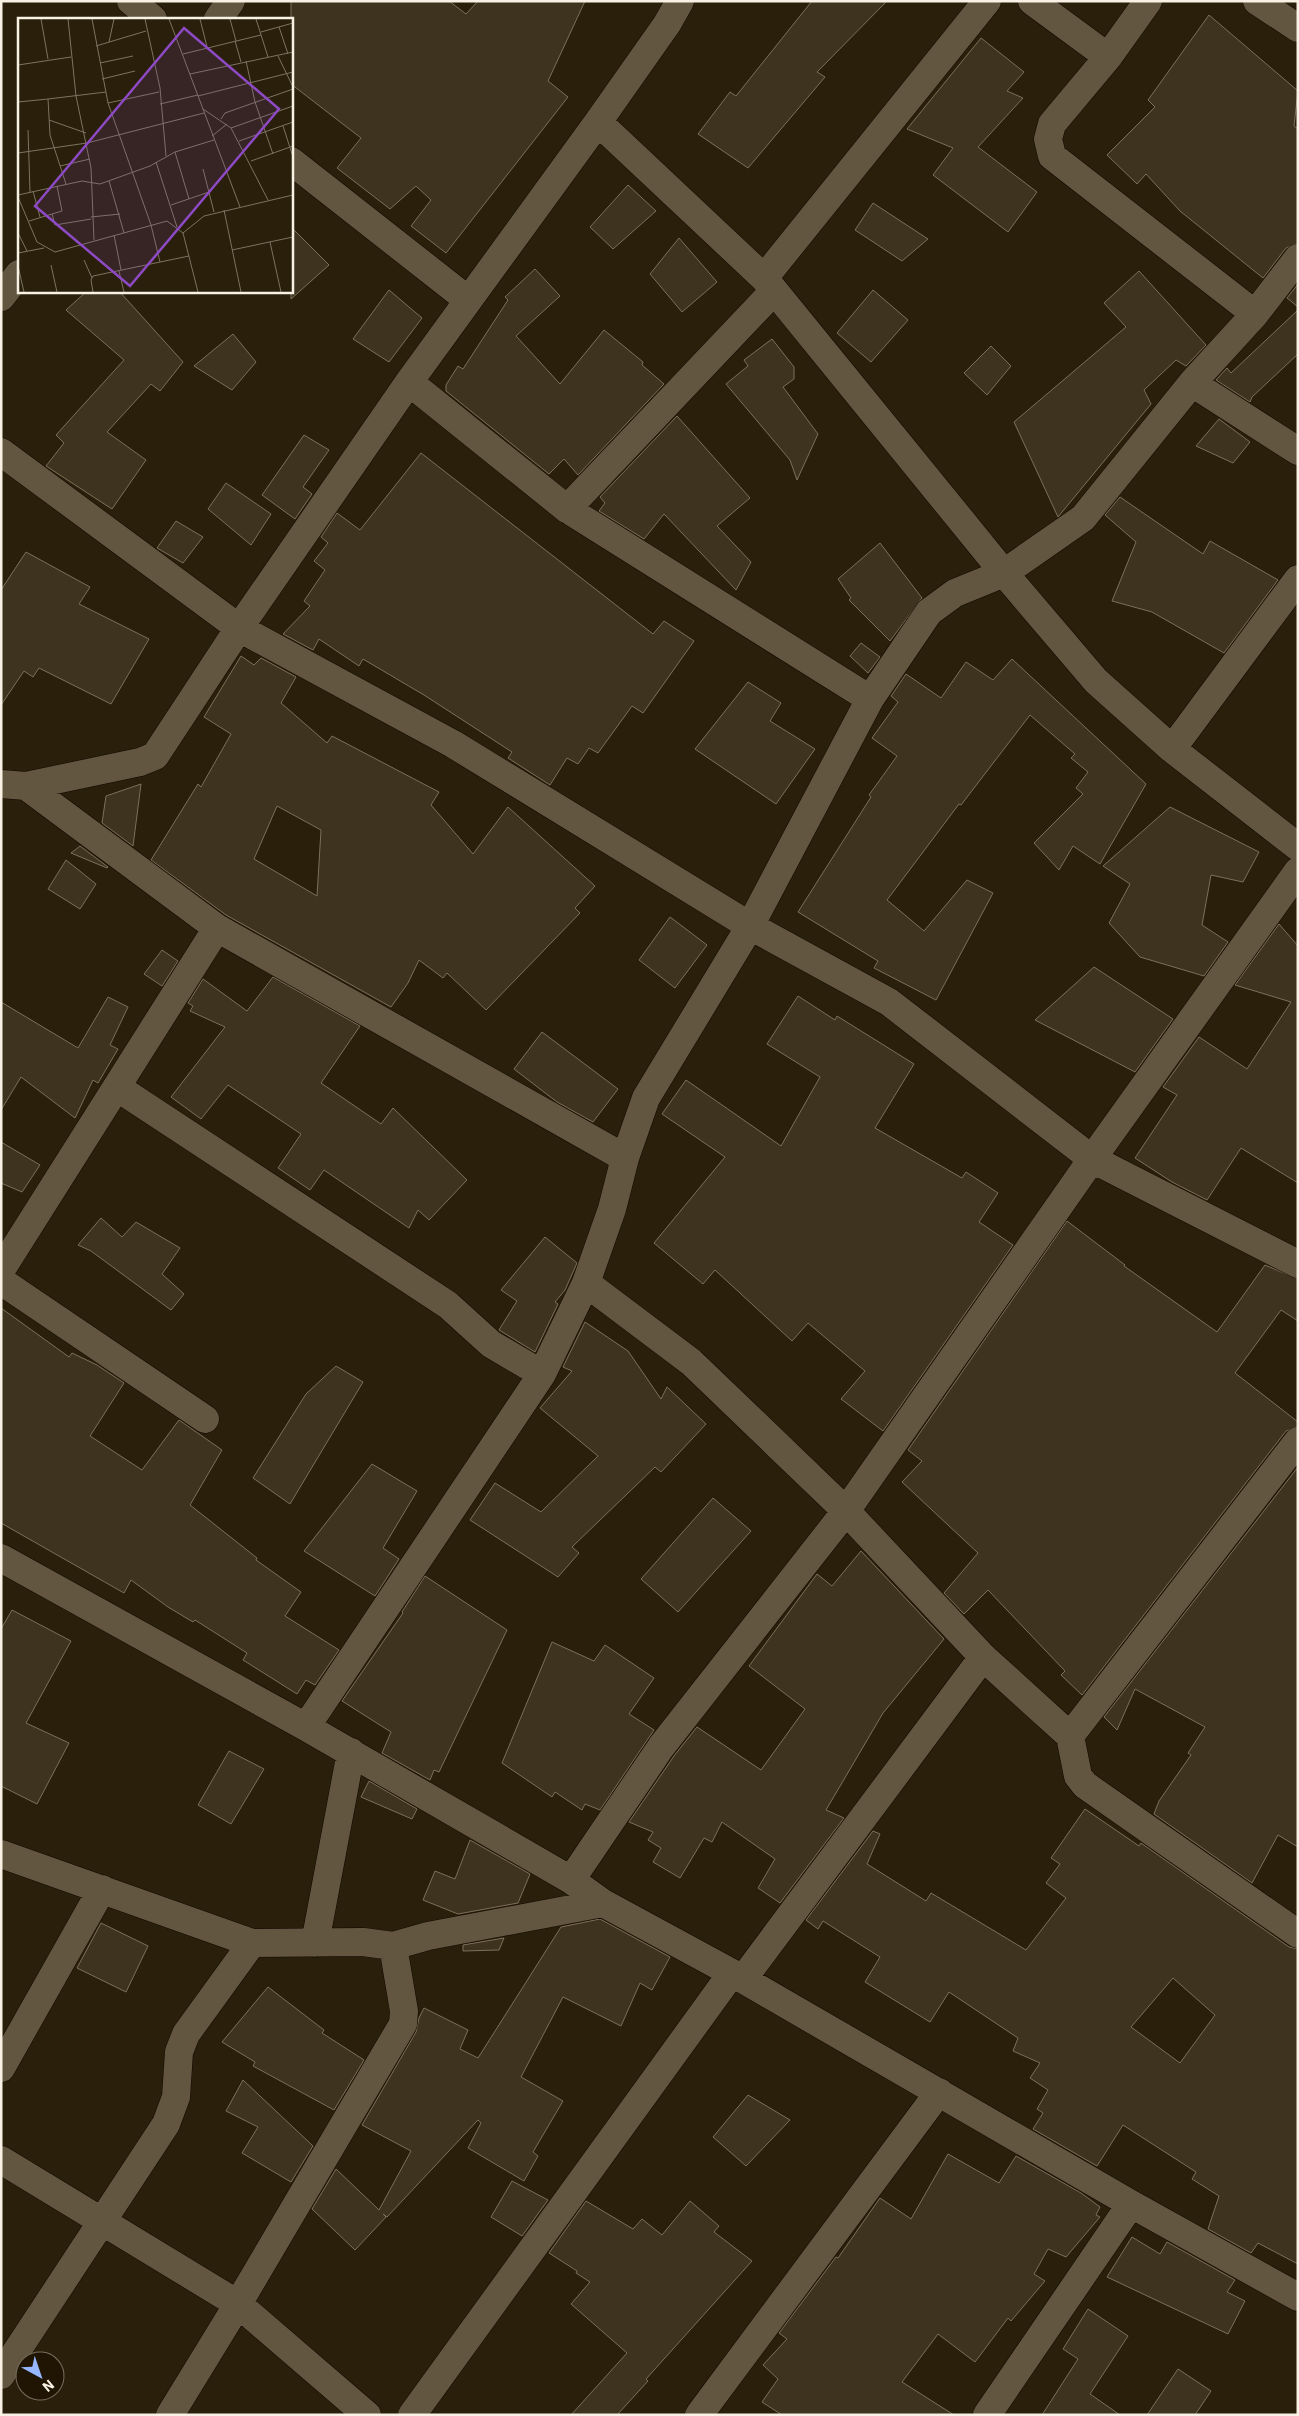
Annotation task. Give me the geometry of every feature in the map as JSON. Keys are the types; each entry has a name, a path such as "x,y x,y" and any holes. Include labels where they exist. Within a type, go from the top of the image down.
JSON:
{"street":[{"path":"131,1 152,18"},
{"path":"219,18 231,1"},
{"path":"14,785 140,762 155,756 239,628 408,382 598,122 667,24 680,1"},
{"path":"568,509 769,284 987,1"},
{"path":"1032,1 1108,57"},
{"path":"1148,1 1108,57 1052,124 1048,139 1052,156 1255,314"},
{"path":"1257,1 1298,28"},
{"path":"598,122 769,284 1004,573 1096,681 1172,749 1298,847"},
{"path":"292,162 468,300"},
{"path":"306,1726 542,1374 586,1283 612,1209 625,1158 646,1098 750,926 870,699 929,612 955,593 1004,573 1083,518 1192,383 1255,314 1298,258"},
{"path":"1,297 18,275"},
{"path":"408,382 568,509 870,699"},
{"path":"1192,383 1298,451"},
{"path":"1,452 239,628 453,744 750,926 889,1002 1092,1159 1298,1264"},
{"path":"1172,749 1298,578"},
{"path":"14,785 217,928 625,1158"},
{"path":"571,1880 661,1747 846,1511 1092,1159 1298,871"},
{"path":"1,1270 118,1088 217,928"},
{"path":"118,1088 448,1305 491,1344 542,1374"},
{"path":"1,1281 206,1419"},
{"path":"586,1283 691,1362 846,1511 983,1657 1070,1736 1078,1776 1085,1785 1298,1934"},
{"path":"1070,1736 1298,1441"},
{"path":"1,1558 306,1726 571,1880 603,1903 737,1976 1131,2204 1298,2297"},
{"path":"412,2415 737,1976 983,1657"},
{"path":"314,1943 351,1752"},
{"path":"1,1854 252,1943 363,1942 393,1946 428,1936 603,1903"},
{"path":"1,2068 102,1889"},
{"path":"1,2375 166,2124 176,2097 179,2052 186,2034 252,1943"},
{"path":"170,2415 238,2304 403,2024 404,2011 393,1946"},
{"path":"699,2415 939,2092"},
{"path":"1,2160 103,2220 238,2304 367,2415"},
{"path":"987,2415 1131,2204"}],"building":[{"path":"291,1 449,1 466,14 478,1 585,1 548,81 568,97 446,253 411,226 431,200 416,186 390,209 337,168 361,138 292,85"},
{"path":"812,1 887,1 817,72 825,77 748,168 698,134 730,92 736,96"},
{"path":"1209,15 1298,91 1294,126 1298,129 1298,243 1286,248 1263,278 1180,211 1146,174 1137,184 1107,155 1155,107 1148,100"},
{"path":"981,38 1024,72 1007,91 1023,98 978,147 1037,192 1008,232 933,175 953,148 907,129"},
{"path":"628,185 656,211 613,249 590,227"},
{"path":"873,203 928,239 902,261 855,230"},
{"path":"292,228 329,265 291,299 292,292"},
{"path":"679,238 717,282 682,312 650,274"},
{"path":"535,269 560,296 516,336 560,384 604,330 643,362 642,365 664,384 578,475 564,459 549,474 446,391 446,385 458,366 463,369 508,300 505,297"},
{"path":"1139,271 1206,345 1186,366 1176,360 1144,390 1151,404 1058,517 1014,422 1126,327 1104,303"},
{"path":"1298,284 1298,307 1287,298"},
{"path":"389,290 422,318 389,362 353,339"},
{"path":"873,290 908,320 871,362 837,333"},
{"path":"86,292 120,292 183,362 160,391 151,384 107,432 146,460 112,509 46,466 64,443 56,435 124,360 66,310"},
{"path":"1298,310 1298,354 1252,397 1250,402 1216,380 1227,368 1231,373"},
{"path":"233,334 256,362 232,390 194,366"},
{"path":"772,339 794,367 794,379 783,387 818,434 797,480 790,460 726,384 748,366 744,360"},
{"path":"991,346 1011,366 987,395 964,373"},
{"path":"677,416 750,498 717,526 751,562 736,590 664,514 644,539 599,511 605,503 600,497"},
{"path":"1219,419 1250,442 1233,463 1196,446"},
{"path":"304,435 329,450 303,487 312,494 295,519 262,495"},
{"path":"421,453 653,634 664,621 694,641 643,713 632,706 598,753 589,748 578,764 567,758 550,785 508,758 512,752 424,695 363,659 359,666 319,639 313,650 283,634 310,606 304,601 325,570 314,561 328,543 321,537 337,513 360,530"},
{"path":"226,483 271,514 251,545 208,509"},
{"path":"1120,497 1203,554 1210,541 1278,580 1224,653 1152,612 1112,601 1136,542 1105,515"},
{"path":"176,521 203,537 183,563 157,548"},
{"path":"880,543 922,598 890,641 849,600 851,598 838,579"},
{"path":"26,552 90,587 79,604 149,639 111,704 39,668 33,677 24,671 1,705 1,590"},
{"path":"861,643 880,657 868,673 850,656"},
{"path":"241,656 254,665 261,658 296,677 281,703 327,743 332,736 439,792 431,805 473,854 508,807 595,886 575,908 580,913 486,1010 447,973 443,978 419,960 408,983 391,1007 226,915 151,860 198,784 201,787 231,734 204,717","holes":["277,806 321,830 317,896 254,859"]},
{"path":"1012,659 1146,784 1100,864 1073,846 1059,870 1034,843 1083,794 1076,788 1088,772 1071,758 1075,754 1030,715 961,805 959,804 887,900 924,931 967,880 993,893 936,1000 874,968 878,961 798,912 871,797 869,795 897,756 872,738 898,702 891,696 906,674 941,698 966,662 993,680"},
{"path":"748,682 781,703 770,721 815,749 776,804 695,749"},
{"path":"141,784 133,846 102,823 106,796"},
{"path":"1170,807 1259,852 1243,882 1211,875 1202,925 1228,942 1204,976 1140,957 1109,923 1130,884 1103,866"},
{"path":"80,846 108,867 71,853"},
{"path":"66,860 96,884 80,909 48,889"},
{"path":"670,917 707,945 675,988 639,960"},
{"path":"1279,924 1298,946 1298,1183 1241,1148 1207,1200 1172,1182 1135,1158 1177,1095 1163,1087 1199,1037 1247,1069 1291,1002 1235,985"},
{"path":"162,950 178,961 162,986 144,974"},
{"path":"1094,967 1173,1019 1135,1072 1035,1020"},
{"path":"273,977 360,1026 321,1083 381,1124 393,1108 467,1180 429,1220 418,1210 409,1228 324,1170 310,1190 278,1168 301,1134 228,1085 201,1119 171,1097 225,1027 190,1011 193,1006 188,1003 203,979 247,1011"},
{"path":"798,996 835,1020 837,1016 914,1064 875,1128 962,1178 966,1172 998,1193 979,1222 1013,1245 883,1431 841,1399 865,1371 808,1323 792,1341 715,1270 703,1284 654,1243 725,1157 662,1114 686,1080 781,1146 820,1077 767,1044"},
{"path":"108,997 128,1007 110,1045 118,1049 98,1083 93,1080 75,1118 21,1077 1,1110 1,1002 78,1048"},
{"path":"542,1032 618,1089 593,1122 557,1102 514,1069"},
{"path":"1,1142 40,1165 22,1192 1,1183"},
{"path":"101,1218 122,1237 136,1222 180,1248 162,1274 184,1294 171,1310 91,1251 78,1245"},
{"path":"1067,1221 1124,1266 1217,1332 1265,1265 1298,1279 1298,1321 1281,1310 1235,1373 1298,1422 1298,1426 1286,1431 1082,1695 1061,1675 1065,1671 988,1590 964,1614 944,1593 978,1553 902,1482 922,1461 908,1450"},
{"path":"545,1237 577,1263 565,1290 555,1302 558,1304 535,1352 499,1330 517,1301 501,1290"},
{"path":"1,1308 69,1357 72,1353 97,1365 124,1383 90,1436 142,1470 179,1420 222,1450 190,1505 257,1558 256,1560 301,1592 285,1616 339,1650 315,1685 306,1680 297,1694 243,1660 247,1653 195,1620 193,1622 168,1607 131,1580 124,1593 1,1523"},
{"path":"585,1322 628,1351 661,1399 667,1387 706,1424 661,1472 655,1467 572,1547 579,1553 558,1577 470,1520 495,1483 541,1512 598,1456 540,1408 572,1371 563,1367"},
{"path":"336,1366 363,1382 290,1504 253,1478 306,1394"},
{"path":"372,1464 417,1491 383,1548 399,1559 375,1596 304,1551"},
{"path":"1298,1467 1298,1847 1278,1835 1252,1883 1154,1814 1159,1801 1191,1755 1188,1753 1205,1727 1135,1689 1117,1730 1104,1717"},
{"path":"713,1498 751,1531 678,1612 641,1579"},
{"path":"861,1551 944,1639 883,1713 826,1810 844,1818 780,1903 758,1888 775,1859 722,1822 712,1842 704,1838 680,1878 653,1862 661,1848 648,1840 653,1832 629,1822 674,1756 697,1727 761,1770 805,1709 749,1666 817,1574 832,1586"},
{"path":"425,1576 507,1630 439,1772 434,1770 430,1780 382,1753 391,1732 342,1701 403,1613"},
{"path":"12,1610 71,1641 26,1723 69,1743 37,1804 1,1786 1,1629"},
{"path":"552,1642 594,1661 605,1645 654,1678 629,1714 654,1730 600,1810 585,1804 582,1810 555,1792 552,1797 502,1763"},
{"path":"229,1751 264,1769 231,1824 198,1805"},
{"path":"369,1781 417,1809 412,1819 361,1797"},
{"path":"1085,1809 1139,1846 1141,1843 1289,1947 1298,1949 1298,2264 1258,2243 1251,2253 1208,2229 1219,2196 1192,2179 1196,2172 1123,2125 1097,2166 1033,2129 1043,2113 1037,2109 1048,2090 1030,2078 1040,2063 1013,2051 1018,2038 949,1992 930,2022 865,1982 880,1957 823,1921 818,1929 806,1920 873,1831 880,1834 867,1864 926,1901 931,1893 1026,1950 1066,1898 1046,1883 1060,1864 1051,1858","holes":["1173,1978 1215,2015 1180,2063 1131,2027"]},
{"path":"470,1840 530,1874 518,1903 458,1914 423,1900 435,1871 455,1879"},
{"path":"600,1919 670,1957 652,1990 640,1983 621,2026 563,1997 521,2077 563,2101 533,2152 538,2156 524,2181 468,2148 481,2123 478,2120 387,2217 383,2214 386,2217 355,2250 312,2209 336,2169 379,2210 411,2151 362,2125 416,2032 419,2018 424,2008 468,2030 460,2049 478,2058 561,1927"},
{"path":"101,1923 148,1946 126,1992 77,1968"},
{"path":"504,1938 499,1950 463,1951 463,1945"},
{"path":"268,1987 324,2030 322,2033 364,2060 334,2110 253,2066 255,2062 222,2042"},
{"path":"243,2080 313,2146 291,2182 242,2153 258,2127 226,2111"},
{"path":"748,2095 790,2120 746,2166 713,2137"},
{"path":"948,2154 999,2183 1016,2156 1081,2193 1100,2207 1096,2215 1100,2217 1066,2257 1048,2249 1034,2274 1045,2281 1011,2321 1008,2318 975,2362 938,2334 902,2382 954,2415 782,2415 762,2402 778,2379 763,2365 787,2339 779,2333 836,2257 838,2258 880,2198 911,2219"},
{"path":"512,2181 548,2200 522,2236 491,2217"},
{"path":"586,2201 633,2229 642,2219 662,2235 690,2201 719,2226 714,2232 752,2261 646,2379 648,2381 617,2415 571,2415 627,2353 571,2304 590,2282 549,2253"},
{"path":"1132,2237 1160,2254 1167,2242 1235,2280 1227,2292 1245,2301 1228,2334 1107,2277"},
{"path":"1088,2309 1128,2336 1090,2394 1120,2415 1042,2415 1078,2359 1063,2349"},
{"path":"1178,2369 1211,2391 1195,2415 1147,2415"}]}
